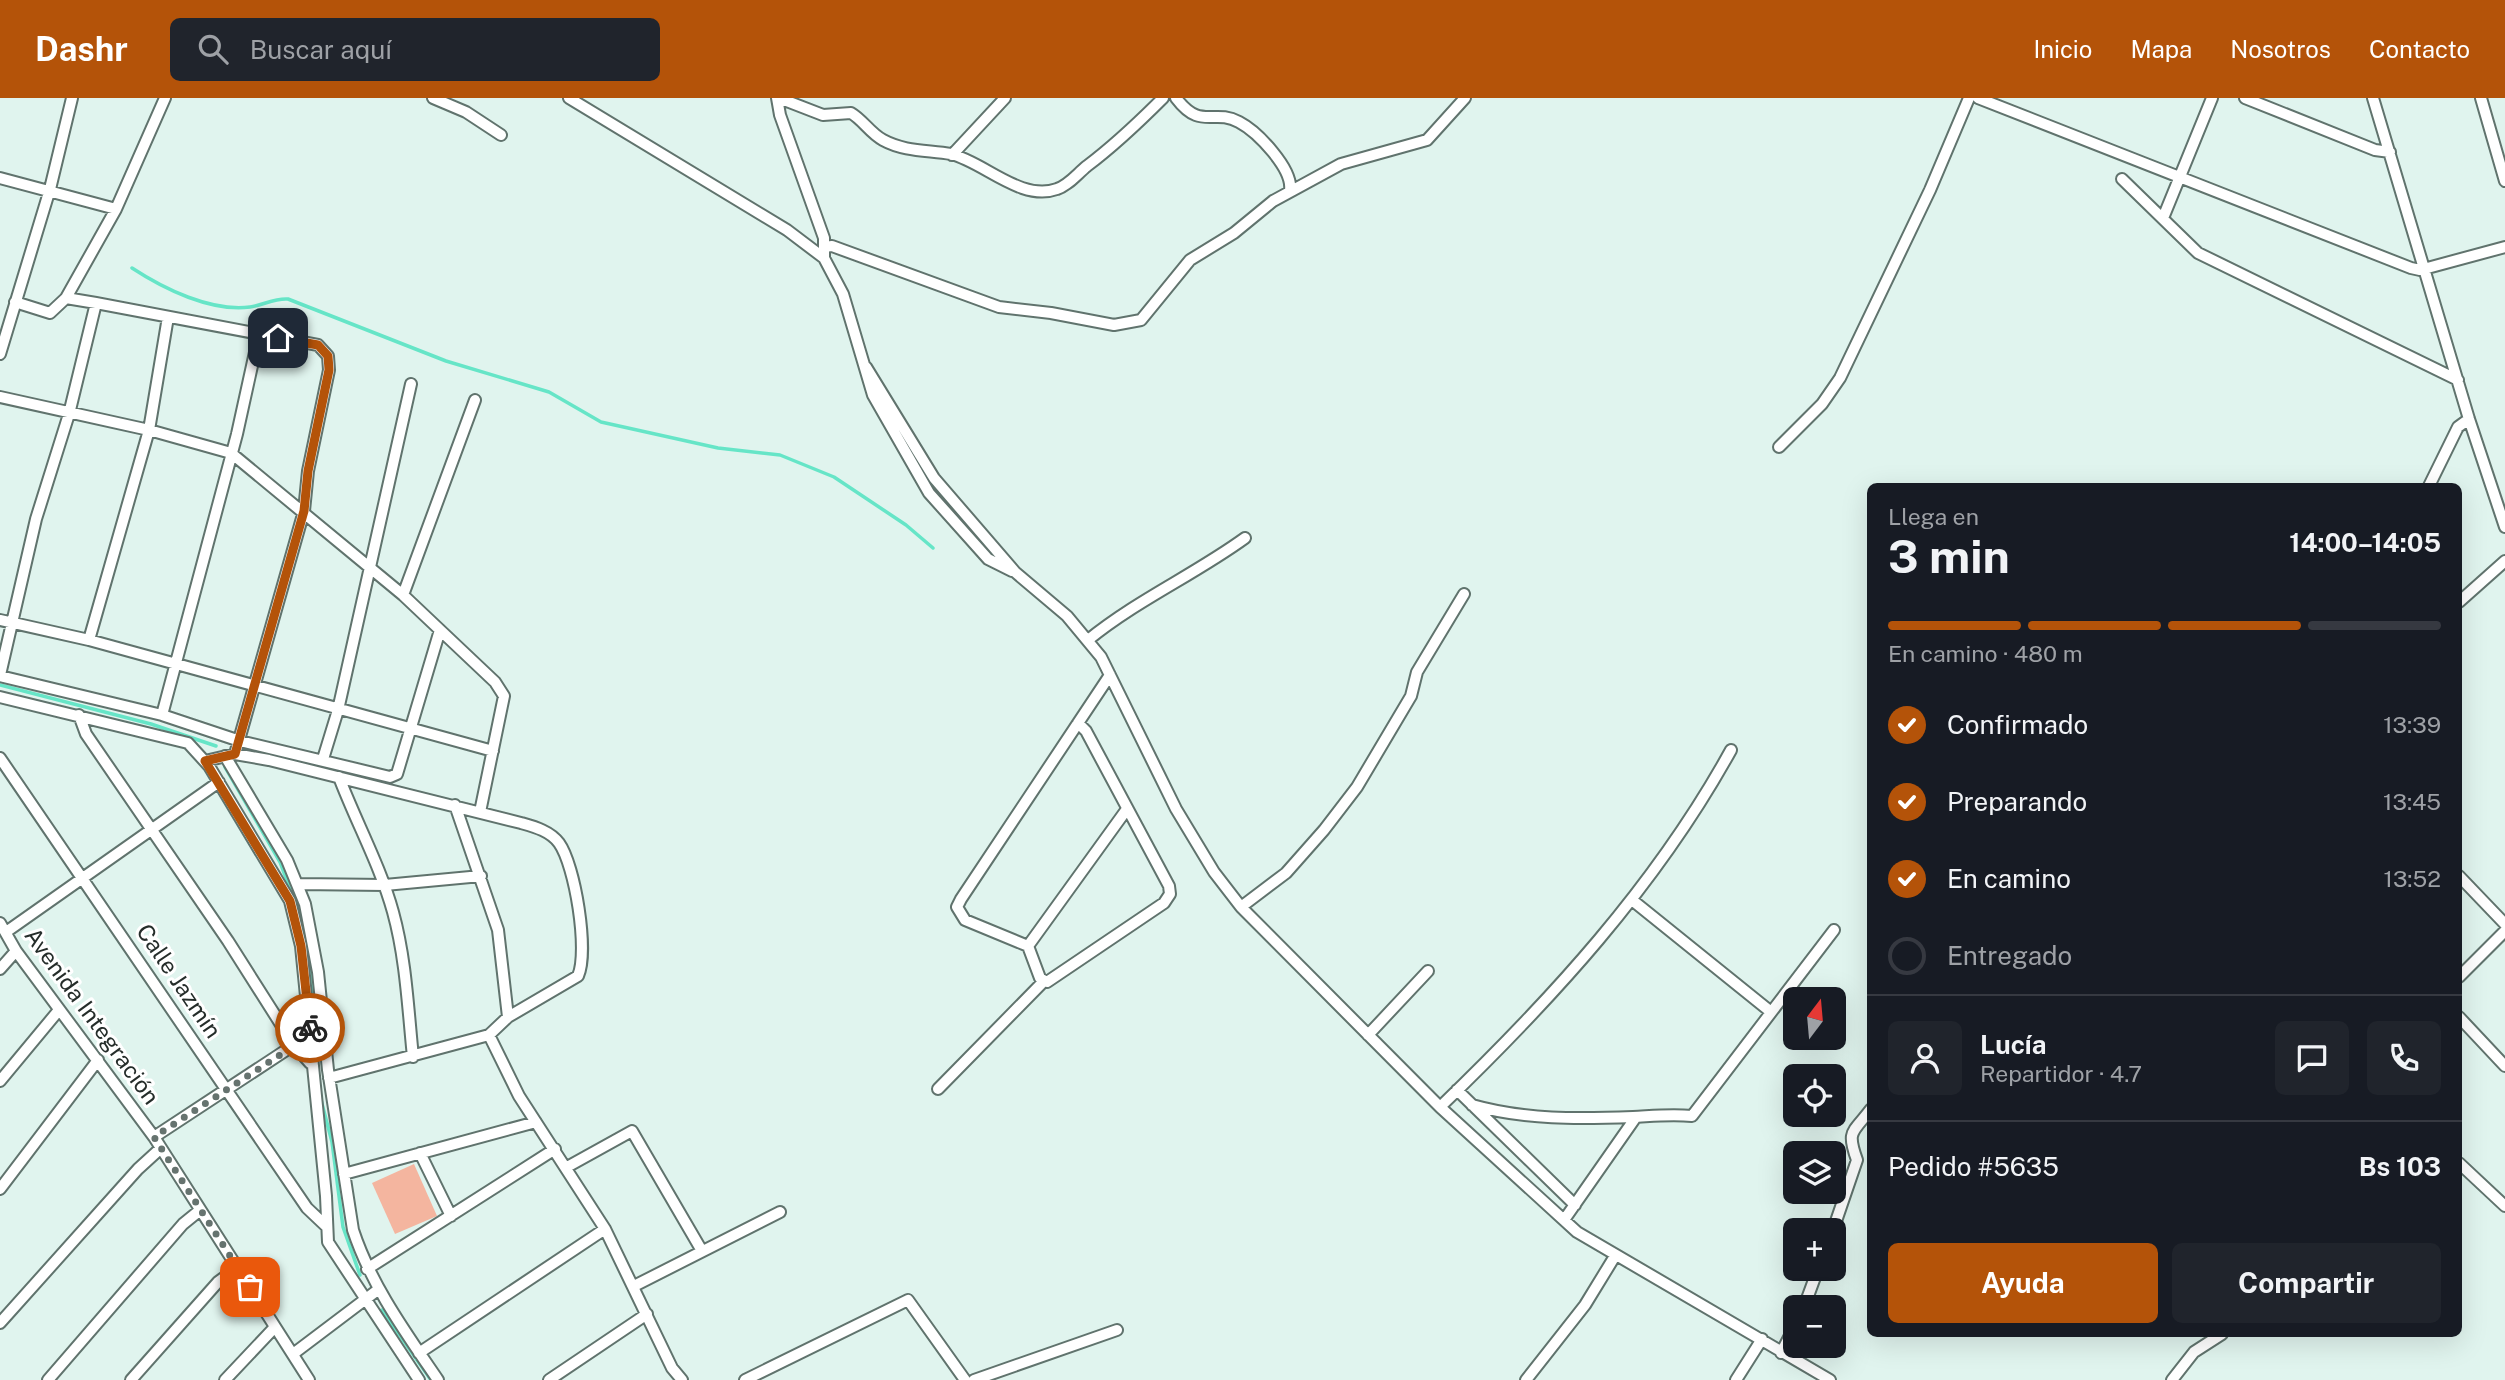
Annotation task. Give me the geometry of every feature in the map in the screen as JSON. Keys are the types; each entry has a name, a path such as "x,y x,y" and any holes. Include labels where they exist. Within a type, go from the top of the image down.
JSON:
{"street":[{"path":"0,354 50,189 72,98"},
{"path":"15,302 50,313 66,298 116,209 165,98"},
{"path":"433,98 466,112 501,135"},
{"path":"569,98 824,253"},
{"path":"952,155 1004,98"},
{"path":"1163,98 1119,143 1056,190 1043,191 1010,182 952,155 933,154 890,143 875,135 850,113 827,115 796,102 778,99 780,115 824,238 824,253 843,293 866,367 934,478 1015,572 1067,616 1088,640 1110,676 1176,809 1214,872 1241,907 1440,1107 1564,1220 1615,1256 1830,1380"},
{"path":"1176,98 1185,110 1202,118 1226,118 1247,128 1283,165 1291,180 1290,190"},
{"path":"824,253 832,246 999,307 1125,325 1141,320 1190,260 1234,233 1290,190 1341,164 1427,140 1465,98"},
{"path":"1779,447 1822,404 1844,370 1930,190 1969,98"},
{"path":"1978,98 2361,251 2411,268 2425,268 2505,247"},
{"path":"2163,218 2212,98"},
{"path":"2245,98 2375,150 2390,152"},
{"path":"2373,98 2469,419 2505,527"},
{"path":"2481,98 2505,181"},
{"path":"0,178 50,189 116,209"},
{"path":"2122,179 2197,253 2458,380"},
{"path":"66,298 318,345 328,356 329,370 308,471 304,511 253,685 240,741 230,755"},
{"path":"96,303 68,414 36,519 0,676 162,715 240,741 390,777 397,774 440,630"},
{"path":"89,640 149,430 169,317"},
{"path":"162,715 231,453 259,334"},
{"path":"323,759 338,710 411,384"},
{"path":"0,397 149,430 231,453 304,511 368,569 403,595 495,682 504,696 480,812"},
{"path":"403,595 475,400"},
{"path":"2430,483 2458,427 2469,419"},
{"path":"1088,640 1121,613 1191,574 1245,538"},
{"path":"2462,599 2505,561"},
{"path":"1241,907 1286,873 1324,831 1357,787 1411,696 1417,672 1464,594"},
{"path":"0,620 89,640 493,751"},
{"path":"1078,723 1086,730 1169,886 1168,898 1051,981 1044,981 1040,978 1028,946 965,920 957,907 1078,723 1110,676"},
{"path":"0,697 182,740 205,761 219,782 290,901 301,946 310,1063 326,1196 328,1242 419,1380"},
{"path":"79,715 86,734 228,941 294,1045 316,1068 329,1074 413,1057 489,1035 508,1017 578,976 583,960 578,893 560,844 545,831 455,805 339,777 230,755 205,761"},
{"path":"1440,1107 1567,977 1632,900 1712,785 1731,750"},
{"path":"230,755 299,884 313,937 329,1074 353,1230 367,1269 438,1380"},
{"name":"Calle Jazmín","path":"0,758 307,1208 326,1226"},
{"path":"339,777 385,885 403,957 413,1057"},
{"path":"3,928 83,878 219,782"},
{"path":"455,805 498,930 508,1017"},
{"path":"1028,946 1127,809"},
{"path":"299,884 385,885 481,876"},
{"path":"2462,879 2505,924"},
{"path":"1632,900 1771,1012"},
{"name":"Avenida Integración","path":"3,928 16,951 154,1137 309,1380"},
{"path":"1472,1105 1504,1114 1554,1119 1674,1114 1692,1116 1833,930"},
{"path":"2462,973 2505,931"},
{"path":"0,969 16,951"},
{"path":"1367,1035 1428,971"},
{"path":"938,1089 1044,981"},
{"path":"0,1081 59,1010"},
{"path":"2462,1020 2505,1066"},
{"path":"489,1035 536,1122 605,1228 671,1368 682,1380"},
{"path":"154,1137 309,1036"},
{"path":"0,1189 98,1060"},
{"path":"1457,1090 1575,1205"},
{"path":"1837,1218 1857,1160 1850,1143 1852,1135 1867,1114"},
{"path":"1564,1220 1636,1117"},
{"path":"344,1174 536,1122"},
{"path":"567,1167 632,1131 702,1251"},
{"path":"0,1323 138,1169 161,1148"},
{"path":"367,1269 555,1149"},
{"path":"420,1153 451,1216"},
{"path":"2462,1166 2505,1206"},
{"path":"48,1380 183,1224 199,1211"},
{"path":"634,1286 780,1212"},
{"path":"419,1353 605,1228"},
{"path":"1526,1380 1585,1305 1615,1256"},
{"path":"131,1380 218,1282 237,1268"},
{"path":"293,1354 363,1298 379,1289"},
{"path":"746,1380 908,1300 965,1380"},
{"path":"549,1380 646,1314"},
{"path":"225,1380 275,1326"},
{"path":"974,1380 1117,1330"},
{"path":"2172,1380 2194,1352 2217,1337"},
{"path":"1736,1380 1762,1339"},
{"path":"1781,1353 1783,1349"}],"shaded area":[{"path":"414,1164 437,1216 395,1234 372,1183"}],"waterway":[{"path":"132,268 173,291 220,306 250,307 288,299 446,361 549,392 601,422 718,448 780,455 834,477 906,525 933,548"},
{"path":"0,685 151,724 216,746"},
{"path":"225,767 280,862 305,930"},
{"path":"311,965 320,1050"},
{"path":"321,1100 332,1142 343,1227 360,1275"},
{"path":"382,1310 431,1380"}],"way so far":[{"path":"250,1287 154,1137 309,1036 310,1028"}],"route":[{"path":"278,338 318,345 328,356 329,370 319,430 308,471 304,511 253,685 240,741 235,754 205,761 277,875 290,901 301,946 310,1028"}]}
